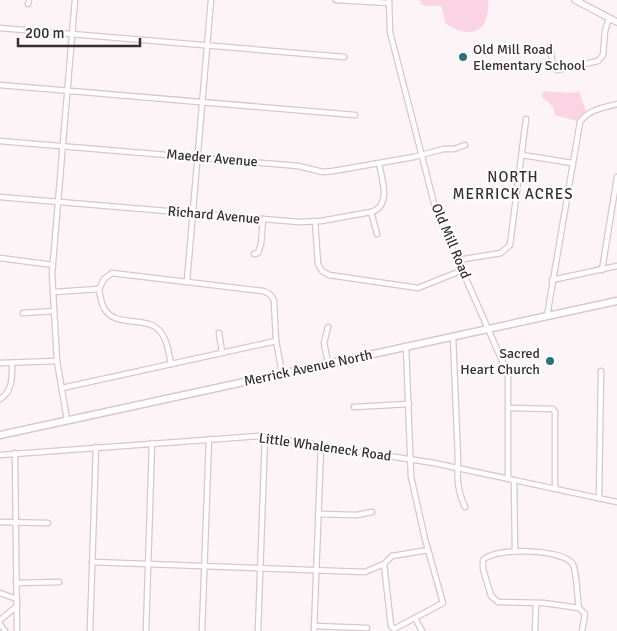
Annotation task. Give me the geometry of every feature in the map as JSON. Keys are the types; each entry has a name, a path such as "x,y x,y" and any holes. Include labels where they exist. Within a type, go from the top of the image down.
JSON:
{"main road":[{"name":"Merrick Avenue North","path":"0,436 617,301"}],"street":[{"path":"67,420 57,361 53,265 75,0"},
{"path":"187,281 211,0"},
{"path":"336,0 389,2"},
{"path":"575,0 617,22"},
{"name":"Old Mill Road","path":"389,2 390,32 436,211 508,374 508,479"},
{"path":"550,47 553,65 557,70 598,61 603,55 604,31 609,18"},
{"path":"0,28 344,57"},
{"path":"0,85 355,115"},
{"path":"547,316 578,130 584,116 595,110 617,104"},
{"path":"458,260 501,252 510,245 526,119"},
{"name":"Maeder Avenue","path":"0,141 298,166 323,172 379,164 443,149 454,149 465,145"},
{"path":"522,155 572,163"},
{"path":"377,234 371,212 380,208 384,200 379,164"},
{"path":"602,270 617,177"},
{"name":"Richard Avenue","path":"0,197 300,222 371,212"},
{"path":"254,254 258,253 260,248 263,219"},
{"path":"315,221 318,264 322,272 329,275 418,288 463,270"},
{"path":"0,258 53,265"},
{"path":"552,280 617,266"},
{"path":"171,364 165,338 160,330 149,324 118,320 103,308 99,289 104,280 112,273 187,281 268,293 274,301 276,341 282,373"},
{"path":"53,292 99,289"},
{"path":"23,313 54,312"},
{"path":"328,327 324,343 328,363"},
{"path":"219,333 222,352"},
{"path":"453,336 457,485 465,507"},
{"path":"62,388 276,341"},
{"path":"384,564 391,626 394,630 443,603 411,477 406,346"},
{"path":"0,364 57,361"},
{"path":"0,399 8,392 11,386 12,364"},
{"path":"600,498 601,371"},
{"path":"354,407 409,404"},
{"path":"508,408 542,408 553,409 555,412 554,489"},
{"path":"258,631 265,437"},
{"name":"Little Whaleneck Road","path":"0,455 209,439 265,437 411,459 617,502"},
{"path":"202,631 209,439"},
{"path":"146,631 152,443"},
{"path":"321,446 314,628 367,628"},
{"path":"90,631 96,447"},
{"path":"15,453 17,631"},
{"path":"514,480 515,551"},
{"path":"318,514 357,515 372,512"},
{"path":"0,522 48,522"},
{"path":"92,562 365,572 384,564 392,556 428,550"},
{"path":"579,608 574,566 564,558 534,551 515,551 489,555 483,560 482,569 491,596 498,602 536,603 579,608 586,614 582,631"},
{"path":"16,583 59,582"},
{"path":"0,593 16,599"},
{"path":"535,631 536,603"},
{"path":"5,631 0,622 17,606"},
{"path":"415,618 422,631"}],"shaded area":[{"path":"420,0 488,0 486,20 477,30 463,32 445,23 441,6 425,6 421,4"},
{"path":"544,91 572,93 579,91 587,114 580,122 555,115 553,106 541,96"}],"place":[{"name":"Old Mill Road Elementary School","path":"463,57"},
{"name":"Sacred Heart Church","path":"550,361"}],"district":[{"name":"NORTH MERRICK ACRES","path":"513,186"}]}
